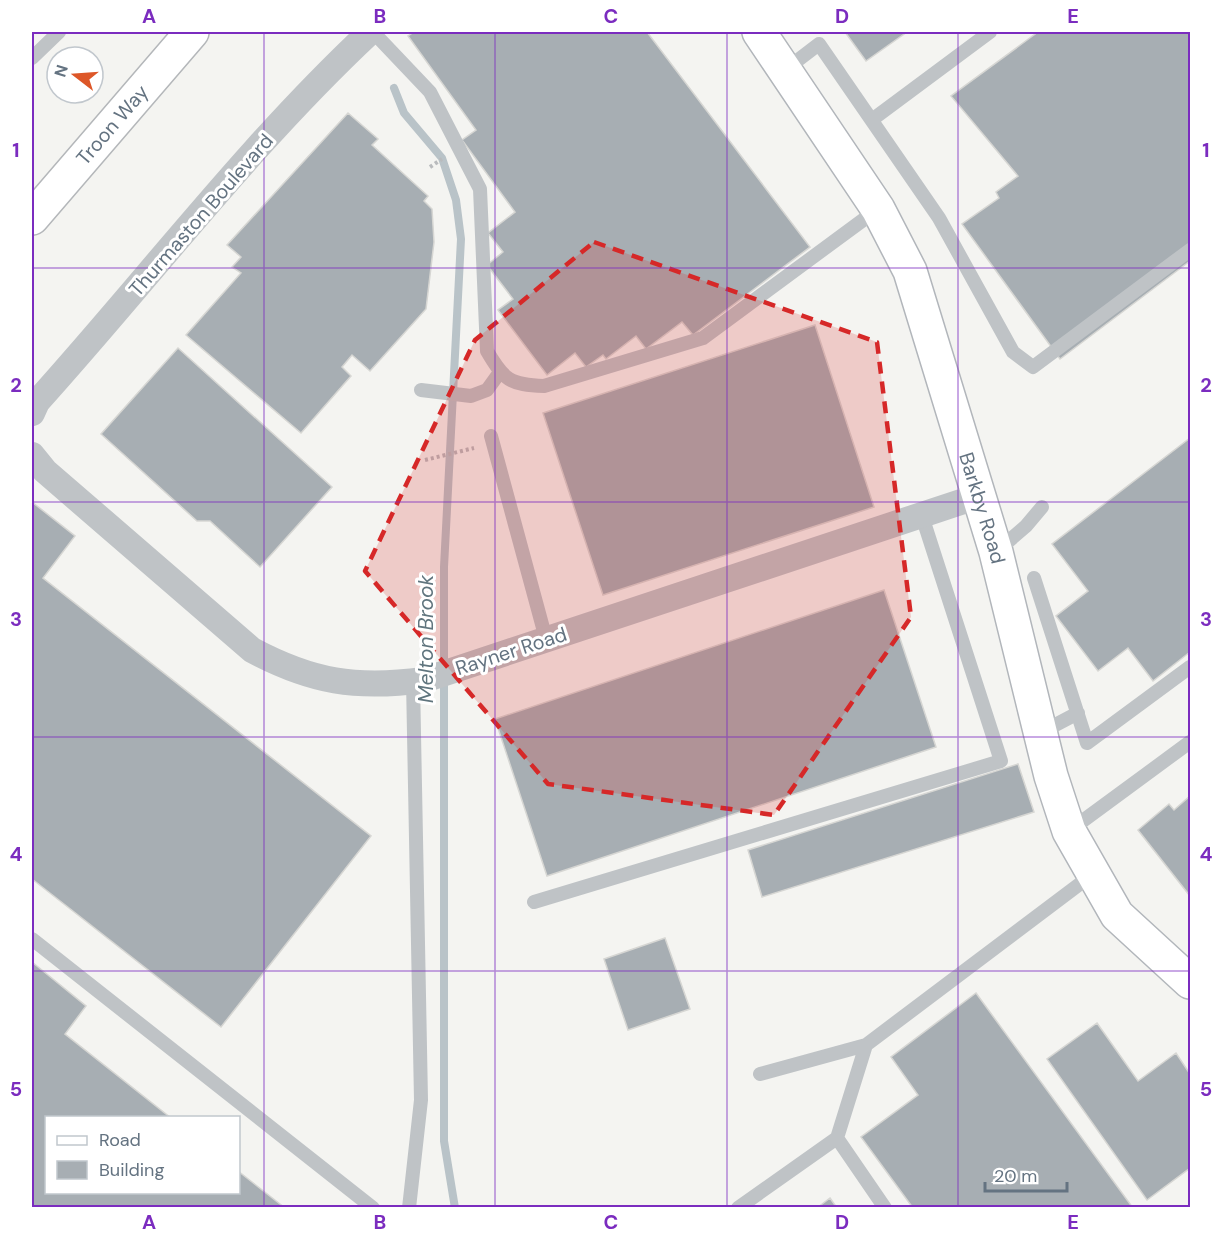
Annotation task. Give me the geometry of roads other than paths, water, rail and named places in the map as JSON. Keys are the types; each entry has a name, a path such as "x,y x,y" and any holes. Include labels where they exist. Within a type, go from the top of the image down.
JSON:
{"main road":[{"name":"Troon Way","path":"32,218 192,32"},
{"name":"Barkby Road","path":"759,32 878,209 910,271 996,552 1040,734 1069,831 1117,915 1191,982"}],"street":[{"name":"Thurmaston Boulevard","path":"34,408 119,311 234,173 329,70 371,32"},
{"name":"Rayner Road","path":"32,455 45,471 252,650 282,666 347,684 418,680 979,496"}],"lane":[{"path":"371,32 430,92 480,189 487,351 500,372 520,386 544,386 703,338 878,209"},
{"path":"873,119 990,32"},
{"path":"32,58 55,33"},
{"path":"785,71 819,44 873,119 939,218 1013,352 1033,367 1191,250"},
{"path":"421,390 471,396 487,390 500,372"},
{"path":"491,436 546,639"},
{"path":"996,552 1026,526 1042,507"},
{"path":"534,902 1001,761 922,516"},
{"path":"1034,578 1088,743 1191,667"},
{"path":"409,1208 420,1100 418,680"},
{"path":"1040,734 1078,713"},
{"path":"1069,831 1191,742"},
{"path":"760,1074 866,1045 1093,874"},
{"path":"32,939 373,1208"},
{"path":"738,1208 837,1138 866,1045"},
{"path":"837,1138 885,1208"}],"waterway":[{"name":"Melton Brook","path":"394,88 404,113 442,158 456,200 461,239 444,567 444,1141 455,1208"}]}
